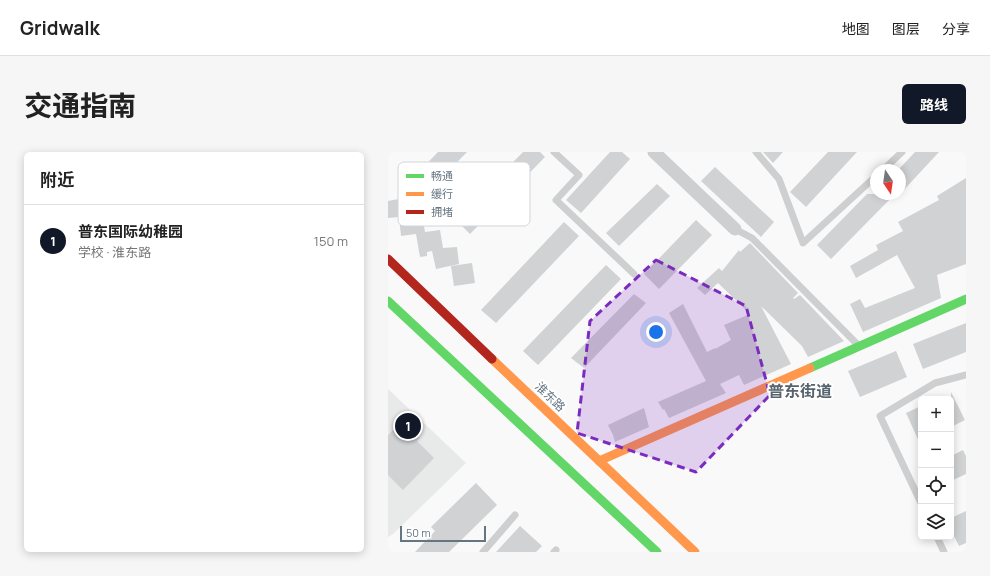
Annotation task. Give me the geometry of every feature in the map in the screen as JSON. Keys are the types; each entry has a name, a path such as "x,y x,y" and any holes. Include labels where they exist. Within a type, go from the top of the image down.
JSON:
{"main road":[{"name":"淮东路","path":"388,259 695,552"},
{"path":"599,461 966,299"},
{"path":"388,301 657,552"}],"street":[{"path":"654,152 735,229"}],"lane":[{"path":"554,152 579,175 556,200 634,274"},
{"path":"756,152 779,179 803,243 870,182"},
{"path":"889,164 902,152"},
{"path":"735,229 752,238 859,346"},
{"path":"918,497 880,416 936,383 966,375"},
{"path":"483,552 514,515"},
{"path":"938,540 944,552"}],"highlighted area":[{"path":"656,260 746,306 770,395 696,472 577,433 590,321"}],"shaded area":[{"path":"388,389 466,463 393,534 388,537"}],"building":[{"path":"438,152 467,152 457,162 428,162"},
{"path":"523,152 540,152 545,157 530,172 530,162 513,162"},
{"path":"610,152 622,152 630,159 581,213 566,200"},
{"path":"763,152 783,152 773,163"},
{"path":"828,152 857,152 806,207 790,192"},
{"path":"915,152 939,152 906,188 906,164 904,164"},
{"path":"715,167 774,222 761,237 701,181"},
{"path":"966,178 966,264 937,275 941,298 863,332 850,304 860,299 865,308 915,288 897,255 856,278 850,266 878,250 876,245 903,231 898,222 939,200 937,196"},
{"path":"657,184 670,196 619,246 606,233"},
{"path":"867,194 870,194 870,200 889,200 831,259 817,245"},
{"path":"398,199 398,217 388,218 388,201"},
{"path":"696,220 712,235 659,289 644,274"},
{"path":"564,222 579,236 496,323 481,310"},
{"path":"400,226 424,226 425,232 440,230 443,248 457,247 459,264 436,269 432,251 427,252 427,256 420,257 416,234 401,236"},
{"path":"462,226 478,226 470,234"},
{"path":"750,243 798,293 793,298 794,299 800,295 844,341 808,357 802,346 761,306 791,364 744,385 739,375 720,384 726,393 669,418 658,402 706,381 669,313 683,304 707,352 731,340 724,325 750,314 718,283 705,295 697,288 719,268 722,271 739,250 740,252"},
{"path":"472,263 475,283 454,286 451,266"},
{"path":"606,265 621,279 538,365 523,351"},
{"path":"634,294 646,303 584,368 571,358"},
{"path":"966,323 966,352 923,369 913,344"},
{"path":"896,351 907,377 860,397 848,371"},
{"path":"954,398 965,420 954,426"},
{"path":"918,407 918,439 906,413"},
{"path":"644,408 649,427 615,442 608,425"},
{"path":"402,421 420,438 417,441 434,458 403,490 388,475 388,435"},
{"path":"963,450 966,456 966,474 954,480 954,468 954,454"},
{"path":"476,483 497,505 449,552 415,552 435,531 431,527"},
{"path":"966,511 966,543 959,546 954,536 954,517"},
{"path":"520,526 542,546 536,552 496,552"}],"traffic: fast":[{"path":"810,368 966,299"},
{"path":"388,301 657,552"}],"traffic: slow":[{"path":"492,359 695,552"},
{"path":"599,461 810,368"}],"traffic: jam":[{"path":"388,259 492,359"}],"place":[{"name":"普东国际幼稚园","path":"408,426"}],"district":[{"name":"普东街道","path":"800,391"}]}
